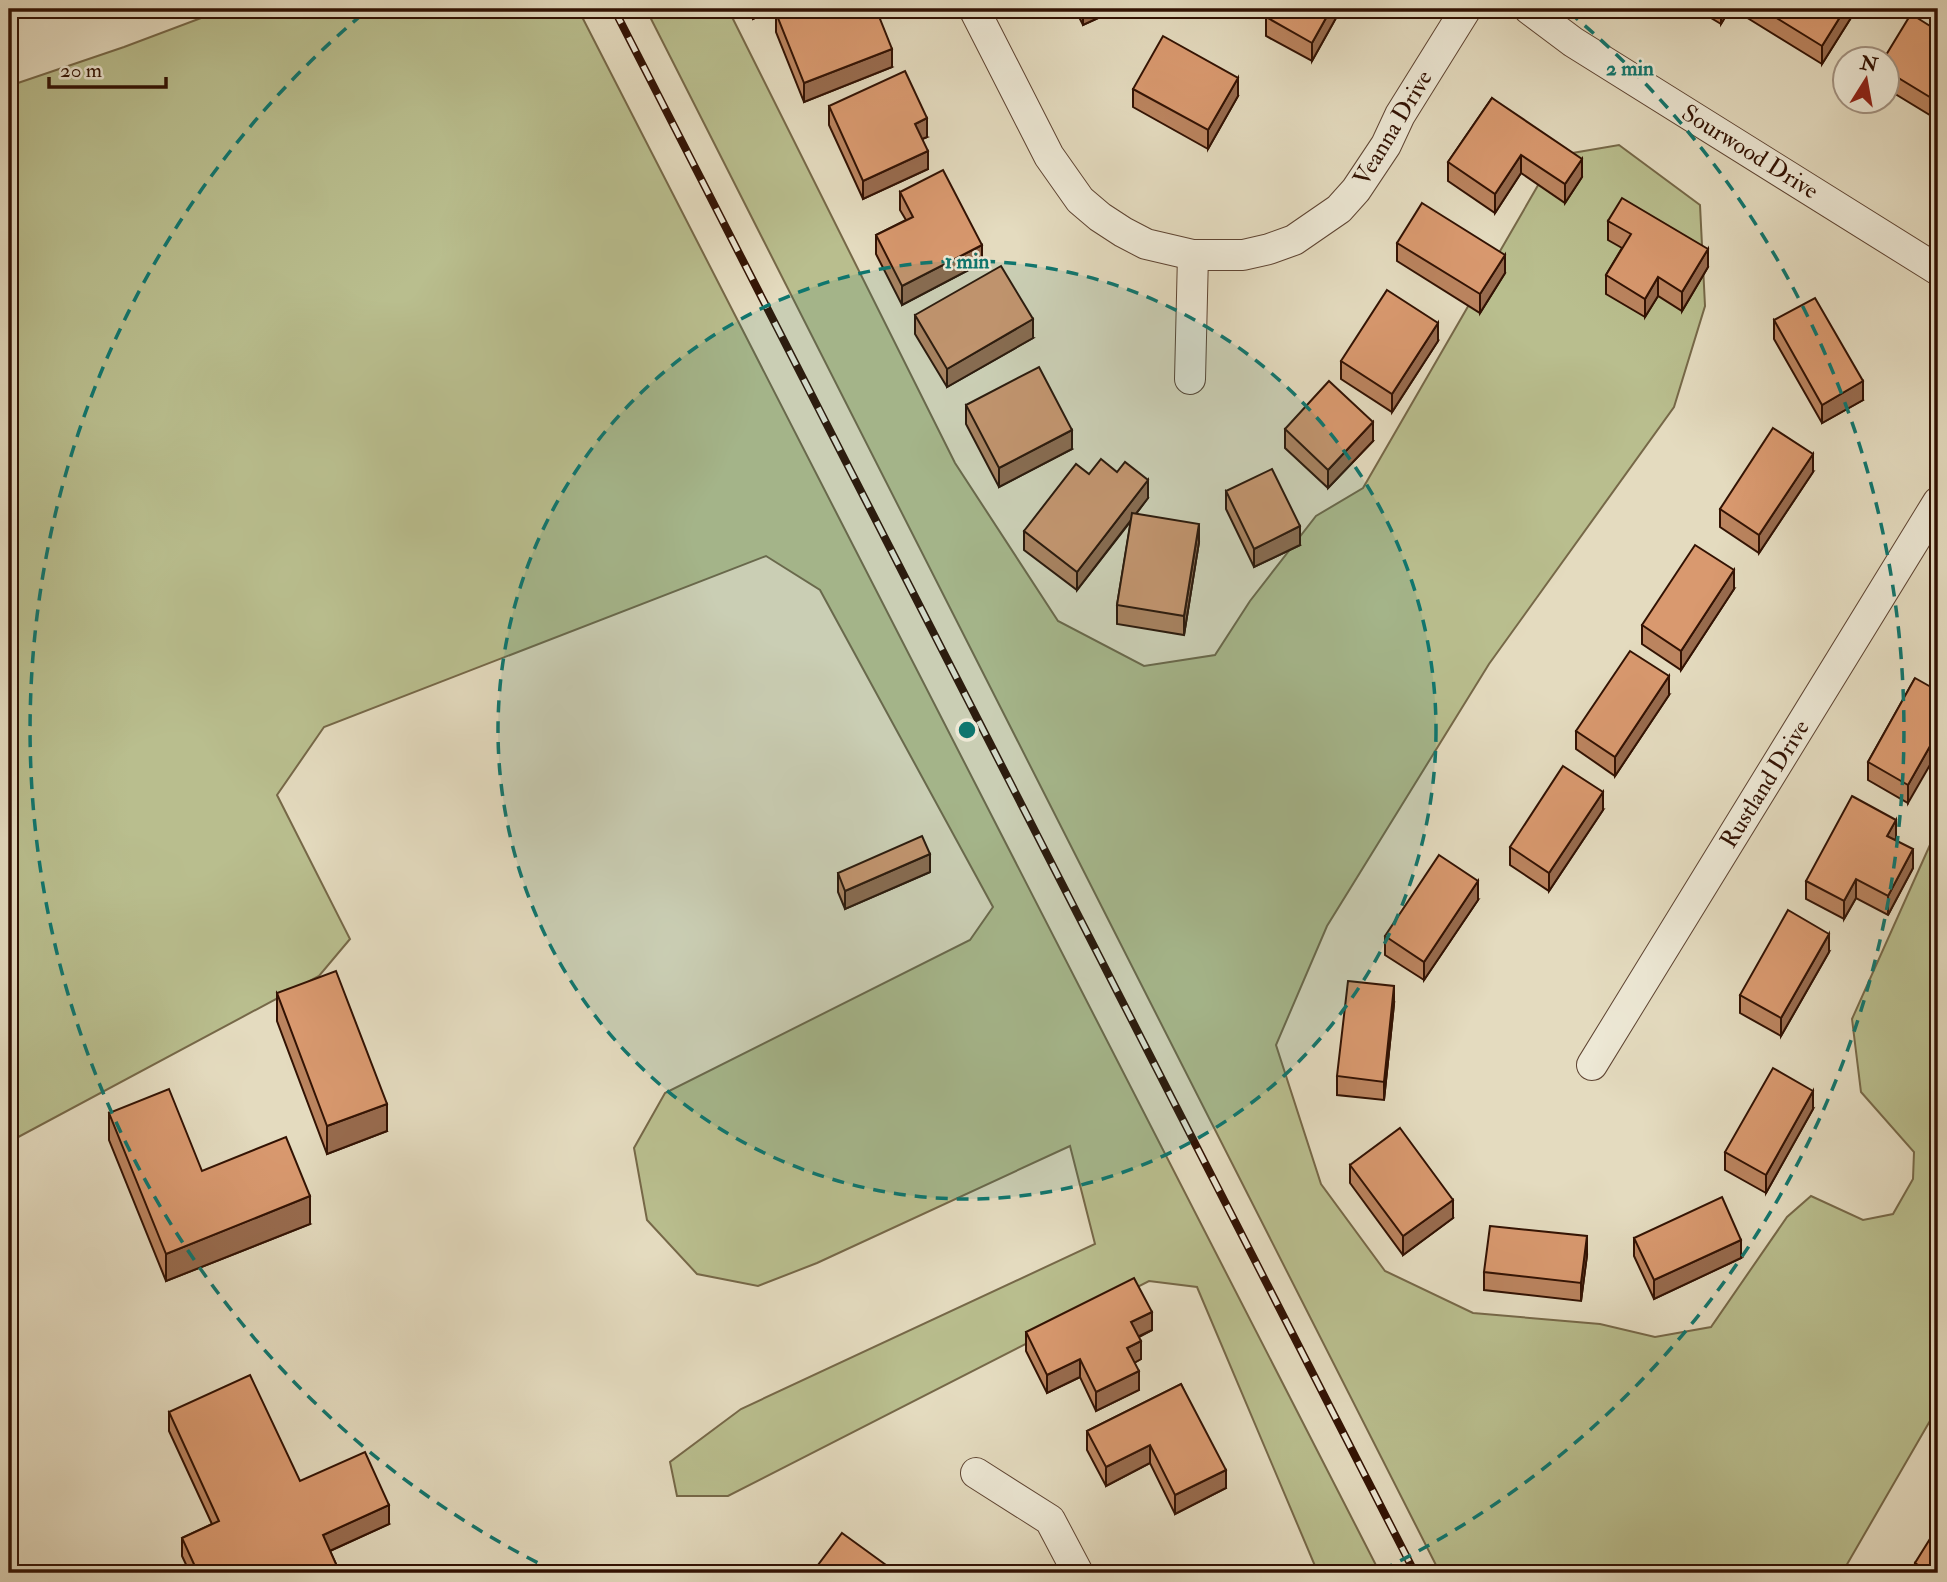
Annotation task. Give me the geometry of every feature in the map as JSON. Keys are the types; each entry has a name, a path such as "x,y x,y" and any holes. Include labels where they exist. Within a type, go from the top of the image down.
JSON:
{"street":[{"name":"Veanna Drive","path":"974,9 1049,156 1080,200 1122,232 1146,244 1193,255 1243,255 1269,249 1294,240 1339,209 1356,190 1387,145 1400,115 1466,9"},
{"name":"Sourwood Drive","path":"1529,9 1573,42 1938,270"},
{"path":"1190,379 1193,255"},
{"name":"Rustland Drive","path":"1592,1065 1938,502"},
{"path":"975,1473 1050,1520 1078,1573"}],"green space":[{"path":"225,9 578,9 1380,1573 1318,1573 1197,1287 1149,1281 728,1496 677,1496 670,1462 741,1409 1095,1244 1070,1146 817,1263 758,1286 697,1274 647,1220 634,1148 665,1093 970,940 993,907 820,590 766,556 324,727 277,795 350,939 319,976 9,1142 9,86"},
{"path":"646,9 728,9 955,463 1058,621 1144,666 1215,655 1250,601 1316,516 1363,488 1555,156 1619,145 1700,205 1705,306 1674,407 1489,664 1327,926 1276,1045 1321,1184 1385,1271 1473,1313 1600,1324 1655,1337 1711,1327 1787,1217 1811,1196 1863,1220 1893,1214 1913,1179 1914,1152 1861,1092 1852,1019 1938,827 1938,1407 1842,1573 1440,1573"}],"building":[{"path":"788,9 876,9 892,49 804,83 776,13"},
{"path":"1271,9 1331,9 1312,43 1266,17"},
{"path":"1762,9 1845,9 1822,46"},
{"path":"1911,14 1938,31 1938,102 1902,80 1902,46 1892,46"},
{"path":"1163,36 1238,78 1208,130 1133,89"},
{"path":"905,71 927,118 915,124 928,151 863,181 829,106"},
{"path":"1492,98 1582,159 1565,184 1521,155 1495,194 1448,162"},
{"path":"943,170 982,245 902,286 876,235 913,217 900,192"},
{"path":"1622,198 1708,249 1682,292 1658,277 1645,299 1606,275 1631,234 1608,221"},
{"path":"1422,203 1505,255 1480,294 1397,243"},
{"path":"1001,266 1033,319 947,369 915,315"},
{"path":"1387,290 1438,323 1392,394 1341,361"},
{"path":"1815,298 1863,381 1822,405 1774,320"},
{"path":"1039,367 1072,430 999,468 966,405"},
{"path":"1329,381 1373,422 1328,470 1285,429"},
{"path":"1773,428 1813,454 1759,535 1720,509"},
{"path":"1101,459 1117,472 1125,462 1148,480 1077,572 1024,531 1076,464 1089,474"},
{"path":"1272,469 1300,526 1254,549 1226,491"},
{"path":"1132,513 1199,524 1184,616 1117,605"},
{"path":"1695,545 1734,570 1681,651 1642,625"},
{"path":"1630,651 1669,676 1615,757 1576,731"},
{"path":"1915,678 1938,691 1938,732 1908,785 1868,762"},
{"path":"1563,766 1603,792 1549,873 1510,847"},
{"path":"1852,796 1896,820 1887,836 1913,849 1888,896 1856,879 1844,901 1806,881"},
{"path":"922,836 930,854 845,891 838,873"},
{"path":"1439,855 1478,881 1424,962 1385,936"},
{"path":"1788,910 1829,934 1781,1018 1740,995"},
{"path":"336,971 387,1104 327,1126 277,993"},
{"path":"1348,981 1394,986 1384,1082 1337,1076"},
{"path":"1773,1068 1813,1091 1766,1175 1725,1152"},
{"path":"169,1089 202,1171 286,1137 310,1196 166,1254 109,1113"},
{"path":"1400,1128 1453,1200 1403,1236 1350,1165"},
{"path":"1722,1197 1741,1240 1654,1280 1634,1238"},
{"path":"1490,1226 1587,1236 1581,1283 1484,1272"},
{"path":"1134,1278 1152,1312 1131,1322 1141,1341 1127,1348 1139,1371 1096,1392 1080,1359 1047,1375 1026,1332"},
{"path":"250,1375 300,1481 365,1452 389,1505 323,1535 340,1573 198,1573 182,1538 219,1521 169,1412"},
{"path":"1181,1384 1226,1470 1175,1495 1150,1445 1106,1467 1087,1431"},
{"path":"1938,1526 1938,1573 1931,1573 1915,1563"},
{"path":"842,1533 897,1573 812,1573"}],"railway":[{"path":"614,9 1415,1573"}]}
